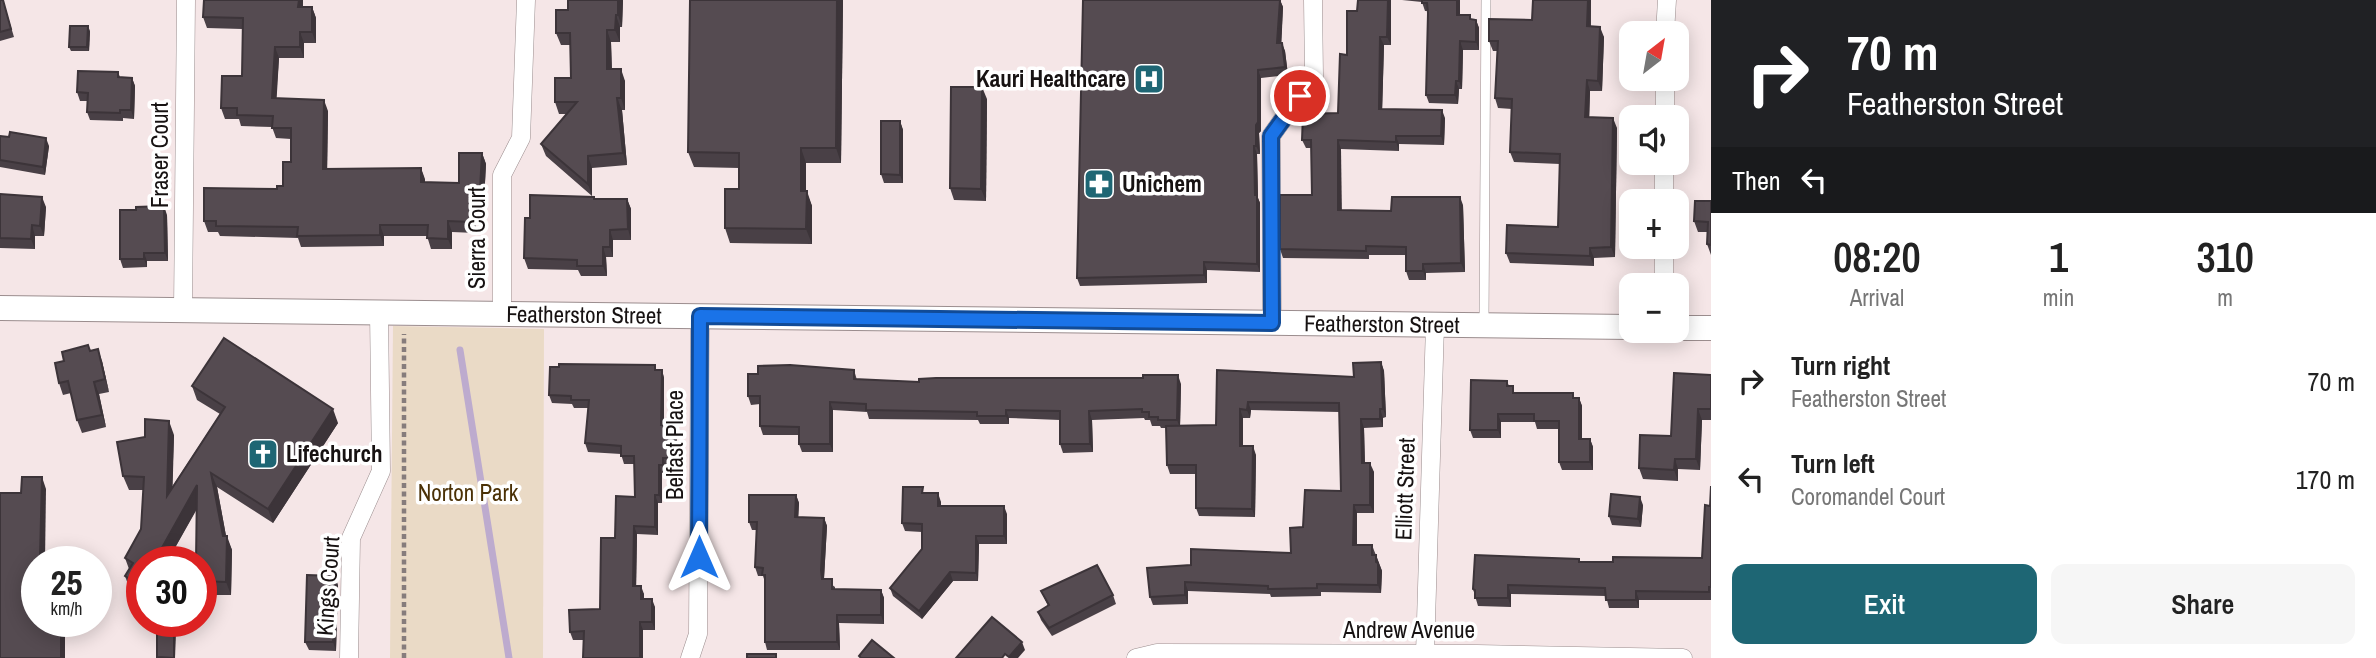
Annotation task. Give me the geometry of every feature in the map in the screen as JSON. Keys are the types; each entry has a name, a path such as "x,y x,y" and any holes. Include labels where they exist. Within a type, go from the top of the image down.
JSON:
{"main road":[{"name":"Featherston Street","path":"0,308 1619,327"},
{"path":"1689,328 1711,328"}],"street":[{"name":"Fraser Court","path":"183,310 186,0"},
{"name":"Sierra Court","path":"502,313 502,175 521,138 526,0"},
{"path":"1272,323 1271,136 1314,76 1313,0"},
{"path":"1666,21 1667,0"},
{"name":"Kings Court","path":"349,658 351,538 381,471 379,312"},
{"name":"Belfast Place","path":"690,658 698,634 700,316"},
{"name":"Elliott Street","path":"1425,654 1435,326"},
{"name":"Andrew Avenue","path":"1136,658 1157,653 1683,658"}],"lane":[{"path":"1484,326 1486,0"}],"path":[{"path":"404,312 404,658"}],"green space":[{"name":"Norton Park","path":"393,326 544,329 543,658 390,658"}],"building":[{"path":"0,0 3,0 11,29 0,32"},
{"path":"204,0 299,0 298,7 312,7 312,32 300,32 300,47 275,47 272,98 324,100 323,169 421,168 421,182 459,183 459,153 482,153 479,208 472,208 472,222 448,221 448,239 427,238 428,225 380,225 380,235 297,236 298,227 216,226 216,221 204,221 204,188 277,189 277,186 283,186 283,162 291,162 291,128 272,128 273,116 237,115 237,108 221,108 222,76 242,76 243,18 203,17"},
{"path":"568,0 618,0 615,30 607,30 607,69 621,69 621,98 617,98 623,153 588,156 588,184 541,144 577,102 555,102 555,78 571,78 570,33 556,33 556,10 568,10"},
{"path":"690,0 837,0 836,148 801,148 801,191 807,191 806,229 725,228 725,189 739,189 739,153 688,152"},
{"name":"Kauri Healthcare","path":"1083,0 1280,0 1277,43 1282,43 1285,67 1258,70 1258,122 1254,146 1257,264 1204,262 1204,275 1077,278"},
{"path":"1358,0 1388,0 1387,37 1380,37 1379,109 1442,110 1441,136 1396,136 1396,142 1338,140 1338,210 1391,211 1392,197 1460,197 1461,263 1423,264 1423,271 1406,271 1406,247 1366,246 1366,251 1280,249 1280,195 1312,195 1311,140 1302,140 1303,114 1338,113 1340,54 1347,55 1347,11 1357,11"},
{"path":"1422,0 1457,0 1457,15 1470,15 1470,19 1476,20 1476,42 1460,41 1459,81 1456,81 1455,95 1426,95 1428,13 1427,3 1422,3"},
{"path":"1533,0 1588,0 1587,26 1600,27 1598,81 1587,80 1585,117 1613,118 1611,247 1590,248 1590,256 1506,253 1507,225 1558,227 1560,154 1510,152 1512,99 1495,98 1498,41 1489,41 1489,19 1532,20"},
{"path":"70,26 88,26 87,47 69,47"},
{"path":"78,71 118,72 118,77 132,78 131,110 120,110 120,113 87,112 88,93 77,92"},
{"path":"951,87 982,87 981,189 950,188"},
{"path":"881,121 900,121 900,175 881,174"},
{"path":"10,132 46,138 43,167 0,160 0,136 9,137"},
{"path":"0,194 42,197 40,226 32,225 31,239 0,238"},
{"path":"530,195 627,199 628,229 610,230 610,247 603,247 603,266 577,266 577,260 524,258 525,218 530,218"},
{"path":"1695,201 1711,201 1711,245 1707,244 1708,222 1694,221"},
{"path":"164,206 165,253 144,253 144,259 120,259 120,210"},
{"name":"Lifechurch","path":"224,338 333,409 268,509 211,473 223,536 227,536 226,582 217,582 217,546 196,546 197,485 163,546 132,546 141,529 144,477 123,476 117,442 145,437 145,419 169,421 167,496 225,407 192,386"},
{"path":"88,345 90,351 98,349 105,379 94,382 102,415 77,420 68,381 59,383 55,363 64,361 62,352"},
{"path":"1381,362 1383,409 1380,409 1380,419 1361,419 1362,463 1370,463 1370,505 1354,505 1353,545 1372,545 1372,555 1376,555 1378,563 1378,585 1317,584 1317,588 1268,589 1268,586 1185,582 1185,595 1150,597 1147,568 1191,565 1191,549 1291,553 1290,528 1303,527 1305,490 1341,491 1339,403 1248,402 1247,410 1240,409 1240,446 1253,446 1252,509 1196,508 1196,465 1167,465 1166,426 1216,425 1217,370 1354,377 1353,363"},
{"path":"559,364 655,365 655,370 662,370 661,425 675,425 674,442 669,442 669,458 663,458 663,465 659,465 655,527 634,526 633,586 641,586 641,599 652,599 652,622 640,622 640,658 583,658 584,631 570,632 569,610 600,609 601,538 615,538 616,496 635,497 634,456 621,456 621,446 585,443 589,400 571,400 571,396 549,395 550,367 559,367"},
{"path":"790,365 854,370 854,379 919,382 919,379 936,378 1143,378 1143,375 1178,375 1177,420 1158,420 1158,417 1149,417 1149,412 1142,412 1142,409 1089,411 1090,444 1060,444 1060,411 1006,410 1006,416 977,416 977,412 866,410 866,404 830,402 830,444 799,444 799,427 760,426 760,396 748,396 748,374 758,374 758,366"},
{"path":"1674,373 1711,375 1711,409 1698,409 1696,459 1675,459 1674,470 1639,468 1640,435 1671,436"},
{"path":"1471,380 1507,381 1507,386 1513,386 1513,393 1573,393 1573,398 1579,398 1579,439 1590,439 1590,462 1559,462 1559,421 1534,421 1534,414 1498,414 1498,430 1470,430"},
{"path":"22,477 42,477 40,546 21,546 21,637 61,637 61,658 0,658 0,493 21,493"},
{"path":"1711,486 1709,592 1636,591 1636,600 1606,600 1605,588 1508,585 1508,598 1475,598 1475,555 1579,559 1579,562 1613,562 1613,557 1702,558 1705,505 1710,506"},
{"path":"903,487 923,487 922,493 938,493 938,506 1004,506 1004,536 976,536 976,573 950,572 919,611 890,588 922,549 922,524 902,523"},
{"path":"1611,494 1640,497 1638,519 1609,516"},
{"path":"749,495 796,495 795,517 824,518 822,579 832,579 832,589 881,590 881,615 837,615 837,642 765,642 765,575 762,575 763,568 755,567 757,522 749,522"},
{"path":"1097,565 1113,595 1049,628 1038,612 1049,605 1041,591"},
{"path":"307,575 335,576 333,642 305,642"},
{"path":"992,617 1022,642 1009,657 1005,654 1002,658 956,658"},
{"path":"157,637 174,637 174,658 157,657"},
{"path":"872,640 894,658 861,658 859,656"},
{"path":"747,654 776,654 776,658 747,658"}],"waterway":[{"path":"460,350 509,658"}],"place":[{"name":"Kauri Healthcare","path":"1149,79"},
{"name":"Unichem","path":"1099,184"},
{"name":"Lifechurch","path":"263,454"}],"route":[{"path":"699,557 700,316 1272,323 1271,136 1300,96"}]}
